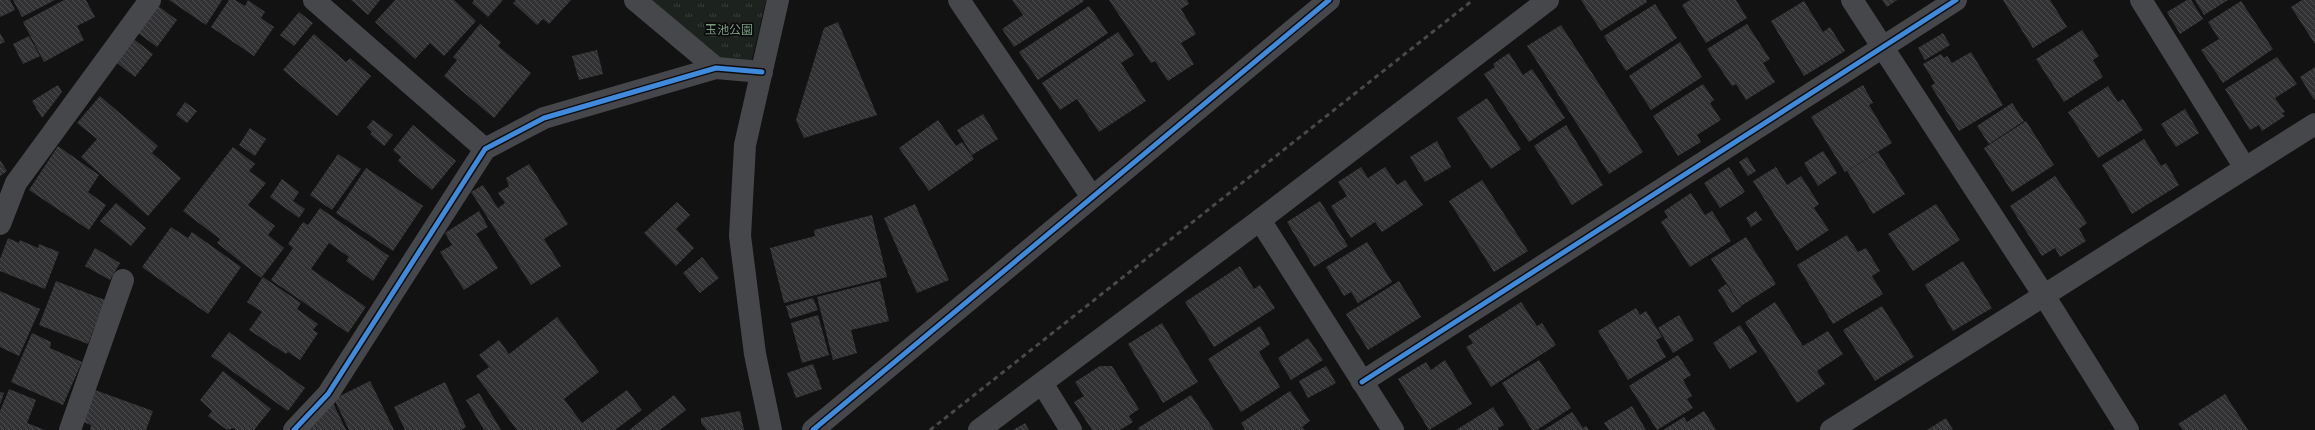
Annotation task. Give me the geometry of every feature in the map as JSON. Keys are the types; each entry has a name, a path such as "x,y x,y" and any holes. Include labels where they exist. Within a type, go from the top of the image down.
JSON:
{"street":[{"path":"0,224 16,183 150,0"},
{"path":"314,0 485,149"},
{"path":"635,0 716,68"},
{"path":"771,430 755,354 740,236 745,144 778,0"},
{"path":"959,0 1092,197"},
{"path":"813,430 1329,0"},
{"path":"979,430 1260,220 1548,0"},
{"path":"1852,0 1881,48 2045,296 2128,430"},
{"path":"1362,382 1956,0"},
{"path":"2141,0 2245,168"},
{"path":"294,430 328,394 485,149 544,118 716,68 762,72"},
{"path":"1831,430 2315,124"},
{"path":"1260,220 1393,430"},
{"path":"70,430 123,280"},
{"path":"1042,383 1071,430"}],"green space":[{"name":"玉池公園","path":"649,0 766,0 751,63 720,61"}],"building":[{"path":"0,0 10,0 15,10 0,17"},
{"path":"13,0 55,0 22,17"},
{"path":"64,0 86,0 95,17 77,26 84,40 44,62 23,22"},
{"path":"169,0 222,0 206,25"},
{"path":"229,0 235,0 245,6 248,0 265,12 261,18 274,27 254,56 211,27"},
{"path":"351,0 380,0 368,15"},
{"path":"395,0 454,0 476,21 444,56 430,43 415,59 375,22"},
{"path":"474,0 503,0 488,17 472,3"},
{"path":"516,0 571,0 549,24 543,19 537,25 513,3"},
{"path":"1012,0 1084,1 1014,47 1002,29 1023,15"},
{"path":"1109,0 1187,0 1189,4 1181,9 1196,34 1181,43 1194,64 1168,81 1155,61 1151,63"},
{"path":"1581,0 1646,0 1647,2 1601,31"},
{"path":"1690,0 1736,0 1747,18 1706,43 1682,5"},
{"path":"1882,0 1897,0 1887,7"},
{"path":"2003,0 2050,0 2067,27 2033,48"},
{"path":"2187,0 2191,0 2203,19 2180,34 2167,12"},
{"path":"2195,0 2228,0 2204,15"},
{"path":"2302,0 2315,0 2315,44 2291,7"},
{"path":"1804,1 1823,32 1830,27 1845,51 1804,76 1771,21"},
{"path":"2241,1 2273,49 2223,83 2201,50 2219,39 2208,22"},
{"path":"154,3 177,20 157,47 134,30"},
{"path":"1655,4 1677,38 1626,71 1604,36"},
{"path":"1089,6 1108,33 1038,80 1019,52"},
{"path":"299,12 313,23 294,46 280,35"},
{"path":"838,22 877,115 804,138 796,120 824,28"},
{"path":"480,24 501,42 498,46 531,73 494,118 444,76 457,60 453,57"},
{"path":"1747,24 1770,59 1763,63 1775,82 1746,100 1736,84 1732,86 1707,49"},
{"path":"1561,25 1643,152 1609,174 1527,46"},
{"path":"2082,30 2099,56 2093,60 2103,77 2064,102 2036,59"},
{"path":"1118,32 1134,55 1121,63 1146,101 1099,132 1077,99 1060,110 1042,83"},
{"path":"0,33 5,42 0,44"},
{"path":"1943,33 1950,45 1925,60 1918,48"},
{"path":"314,34 346,62 350,58 371,76 337,116 283,70"},
{"path":"29,36 40,56 23,64 13,44"},
{"path":"131,37 153,54 135,77 113,60"},
{"path":"1680,42 1702,77 1651,110 1629,76"},
{"path":"597,50 603,74 579,80 572,56"},
{"path":"1971,52 2003,105 1959,131 1931,86 1935,83 1923,64 1941,54 1944,58 1947,56 1952,63"},
{"path":"1509,53 1523,75 1532,69 1565,118 1529,142 1484,74 1495,67 1493,64"},
{"path":"2277,57 2297,84 2275,98 2285,112 2282,113 2285,116 2262,131 2259,125 2250,130 2225,89"},
{"path":"2315,67 2315,99 2314,100 2300,77"},
{"path":"1703,84 1714,100 1710,103 1721,120 1697,135 1701,142 1678,156 1653,116"},
{"path":"58,85 62,92 42,118 32,101"},
{"path":"1863,85 1873,103 1869,105 1892,143 1845,172 1811,117"},
{"path":"2108,86 2118,102 2123,99 2143,130 2098,158 2068,112"},
{"path":"100,96 158,146 152,153 181,178 148,216 81,157 97,139 77,123"},
{"path":"1487,98 1521,149 1491,169 1457,118"},
{"path":"185,102 197,111 187,123 176,115"},
{"path":"2012,103 2024,121 1989,144 1977,126"},
{"path":"2185,109 2199,133 2176,147 2161,124"},
{"path":"983,114 998,139 972,155 957,130"},
{"path":"373,120 393,135 384,146 370,134 372,132 367,127"},
{"path":"938,120 956,146 962,142 974,159 929,191 899,148"},
{"path":"2026,121 2054,165 2012,192 1984,148"},
{"path":"413,125 456,161 432,190 398,161 401,157 393,150"},
{"path":"1566,125 1603,185 1572,205 1534,146"},
{"path":"250,128 266,139 255,156 239,145"},
{"path":"2144,139 2161,166 2166,163 2179,185 2132,214 2102,165"},
{"path":"1437,141 1451,167 1425,182 1410,157"},
{"path":"58,146 99,175 88,192 106,205 89,230 29,190"},
{"path":"233,147 255,164 249,171 266,183 248,205 275,226 268,235 284,248 261,278 217,243 220,239 183,211"},
{"path":"1823,151 1837,173 1818,186 1804,163"},
{"path":"1878,152 1905,194 1873,214 1847,171"},
{"path":"338,154 361,169 332,210 310,195"},
{"path":"1747,157 1756,171 1748,176 1739,162"},
{"path":"0,160 7,171 0,176"},
{"path":"529,164 568,224 544,239 561,266 531,285 471,192 483,185 498,208 505,203 498,193 509,186 506,178"},
{"path":"1361,167 1368,178 1385,167 1397,185 1405,180 1423,205 1382,232 1375,222 1351,238 1331,206 1347,196 1338,182"},
{"path":"1729,167 1745,192 1720,208 1704,183"},
{"path":"1776,167 1787,185 1801,176 1819,204 1814,208 1829,230 1797,251 1753,181"},
{"path":"366,168 423,206 393,251 336,213"},
{"path":"2055,176 2087,223 2079,229 2086,241 2060,257 2055,248 2042,256 2010,206"},
{"path":"282,179 299,192 293,201 305,209 299,218 270,197"},
{"path":"1482,180 1528,251 1494,272 1449,201"},
{"path":"1691,193 1705,215 1712,211 1731,241 1690,267 1661,222 1668,217 1664,211"},
{"path":"1320,201 1348,246 1314,267 1287,222"},
{"path":"677,202 690,215 676,229 694,248 676,266 644,233"},
{"path":"116,203 146,228 131,246 100,221"},
{"path":"915,204 949,280 917,293 884,218"},
{"path":"1936,204 1960,240 1913,271 1888,234"},
{"path":"320,208 389,256 373,281 346,261 349,257 329,243 311,269 366,307 348,333 271,280 293,248 288,244 303,222 308,225"},
{"path":"479,211 488,227 476,234 498,268 464,290 440,252 452,245 445,233"},
{"path":"1756,211 1762,220 1751,227 1746,218"},
{"path":"872,215 887,277 784,303 770,248 815,236 814,230"},
{"path":"171,227 188,238 192,232 241,267 208,314 142,267"},
{"path":"1847,235 1858,252 1866,248 1880,271 1872,276 1883,294 1833,324 1797,265"},
{"path":"1746,237 1776,284 1741,306 1711,259"},
{"path":"8,238 19,243 20,240 38,248 39,244 59,252 45,289 0,271 0,259"},
{"path":"1367,242 1392,282 1358,303 1351,292 1344,296 1326,267"},
{"path":"95,248 120,263 110,280 85,266"},
{"path":"702,257 719,278 700,293 683,273"},
{"path":"1963,261 1992,308 1953,331 1925,285"},
{"path":"1240,266 1254,289 1260,285 1275,308 1214,347 1185,302"},
{"path":"263,277 301,303 297,309 318,324 313,330 318,333 300,360 288,352 286,354 249,330 262,312 247,302"},
{"path":"56,281 105,300 88,344 39,325"},
{"path":"880,281 889,321 851,330 857,353 833,360 817,297"},
{"path":"1399,281 1421,317 1368,350 1346,314"},
{"path":"1726,284 1741,307 1732,313 1718,290"},
{"path":"0,291 40,309 19,356 0,347"},
{"path":"813,298 818,310 790,319 786,306"},
{"path":"1521,302 1537,326 1542,323 1556,345 1491,387 1466,347 1473,343 1468,336"},
{"path":"1775,302 1803,346 1828,331 1843,354 1817,371 1825,384 1797,403 1745,322"},
{"path":"1882,306 1914,357 1875,381 1843,330"},
{"path":"1636,308 1640,315 1646,311 1662,337 1656,340 1666,357 1628,380 1598,331"},
{"path":"818,315 829,355 802,363 791,323"},
{"path":"1679,315 1694,340 1673,353 1658,328"},
{"path":"557,317 599,372 564,399 582,423 627,390 642,410 615,430 517,430 476,376 489,367 479,355 499,340 509,354"},
{"path":"1162,323 1198,382 1163,403 1128,344"},
{"path":"1740,325 1757,352 1730,369 1713,343"},
{"path":"1260,326 1270,344 1259,352 1280,387 1241,412 1208,359"},
{"path":"229,332 305,388 288,411 211,356"},
{"path":"32,333 51,342 50,348 82,362 63,405 11,382"},
{"path":"1308,338 1323,360 1291,380 1278,358"},
{"path":"1678,355 1691,375 1683,380 1692,396 1687,399 1693,408 1657,430 1629,386"},
{"path":"1445,360 1472,404 1429,430 1398,379 1426,362 1431,370"},
{"path":"1539,360 1571,408 1537,430 1532,430 1502,383"},
{"path":"813,364 822,389 796,398 787,373"},
{"path":"1100,366 1112,366 1139,409 1129,416 1133,422 1120,430 1092,430 1074,402 1084,396 1075,382"},
{"path":"1326,366 1336,383 1308,398 1299,381"},
{"path":"223,371 271,409 254,430 236,430 234,428 227,430 208,416 212,411 200,400"},
{"path":"370,381 394,430 349,430 334,399"},
{"path":"445,382 466,427 461,430 405,430 394,407"},
{"path":"9,389 36,400 27,423 45,430 0,430 0,411"},
{"path":"95,390 153,411 146,430 90,430 91,425 83,422"},
{"path":"1290,391 1310,421 1302,427 1305,430 1245,430 1241,423"},
{"path":"0,392 4,393 0,404"},
{"path":"479,393 501,430 484,430 466,400"},
{"path":"2225,394 2248,430 2183,430 2178,424"},
{"path":"674,395 686,410 660,430 629,430"},
{"path":"1191,395 1214,430 1139,430 1138,428"},
{"path":"333,403 346,430 304,430"},
{"path":"1632,406 1646,430 1609,430 1604,423"},
{"path":"1493,407 1504,425 1498,428 1499,430 1456,430"},
{"path":"740,411 744,430 707,430 701,423 701,418"},
{"path":"1704,411 1716,430 1663,430 1684,417 1687,422"},
{"path":"1572,412 1583,428 1586,426 1589,430 1544,430"},
{"path":"1946,418 1953,430 1927,430"},
{"path":"1025,423 1029,430 1013,430"}],"railway":[{"path":"930,430 1473,0"}],"cycle path":[{"path":"813,430 1329,0"},
{"path":"1362,382 1956,0"},
{"path":"294,430 328,394 485,149 544,118 716,68 762,72"}]}
